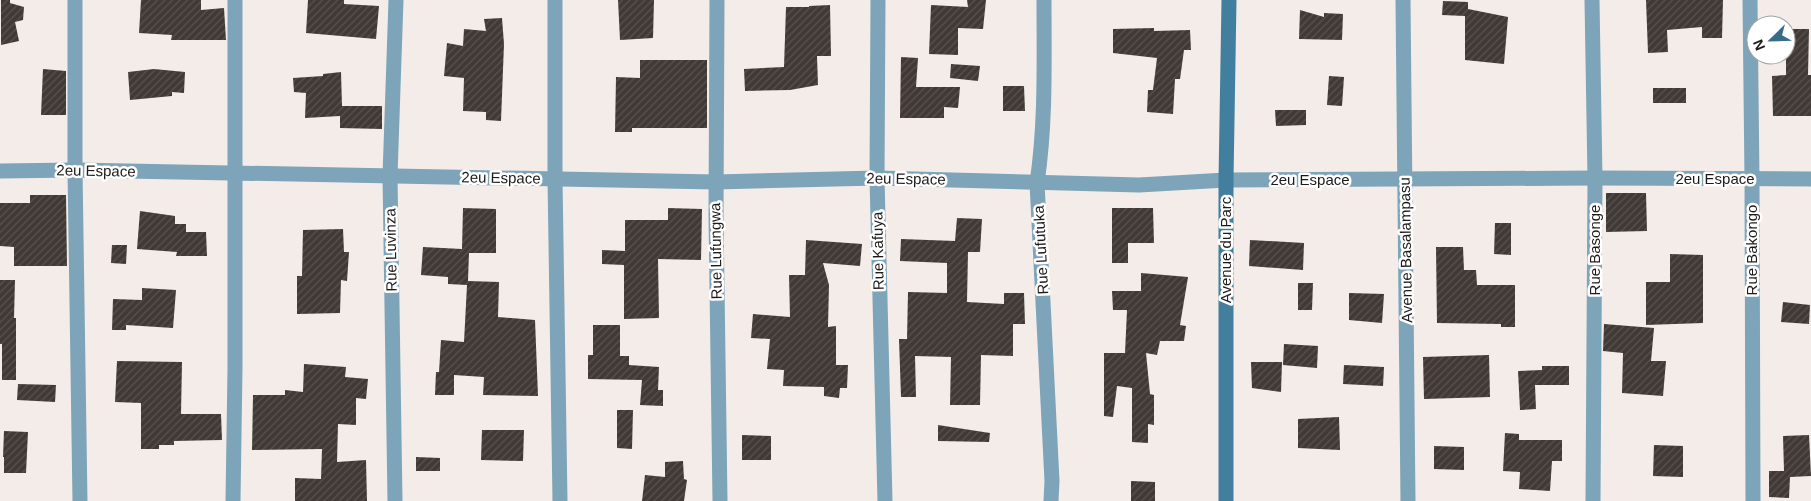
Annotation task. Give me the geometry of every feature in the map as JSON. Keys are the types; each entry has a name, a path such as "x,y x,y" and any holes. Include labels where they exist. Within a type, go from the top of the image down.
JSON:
{"street":[{"path":"75,0 75,170 80,501"},
{"path":"233,501 235,0"},
{"name":"Rue Luvinza","path":"395,501 390,176 396,0"},
{"path":"555,0 555,178 560,501"},
{"name":"Rue Lufungwa","path":"717,0 716,182 720,501"},
{"name":"Rue Kafuya","path":"878,0 877,178 884,501"},
{"name":"Rue Lufutuka","path":"1044,0 1044,105 1042,153 1037,183 1052,481 1051,501"},
{"name":"Avenue du Parc","path":"1226,501 1226,180 1229,0"},
{"name":"Avenue Basalampasu","path":"1402,0 1408,501"},
{"name":"Rue Basonge","path":"1592,0 1595,178 1593,501"},
{"name":"Rue Bakongo","path":"1750,0 1753,501"},
{"name":"2eu Espace","path":"0,171 75,170 716,182 877,178 1139,185 1226,180 1811,179"}],"building":[{"path":"1,0 10,0 10,3 24,7 23,20 15,22 19,41 1,45"},
{"path":"141,0 201,0 201,10 224,8 226,40 171,40 172,35 139,33"},
{"path":"308,0 344,0 344,4 379,6 376,39 306,33"},
{"path":"618,0 654,0 653,38 620,40"},
{"path":"967,0 986,0 983,29 958,28 958,55 929,54 931,5 968,7"},
{"path":"1646,0 1723,0 1722,38 1702,38 1702,27 1667,30 1668,52 1648,53"},
{"path":"1443,1 1468,2 1468,9 1508,17 1504,64 1465,60 1465,16 1442,15"},
{"path":"830,5 831,56 817,56 818,85 790,90 745,91 744,69 784,67 786,7"},
{"path":"1300,10 1324,17 1324,13 1343,14 1342,40 1299,39"},
{"path":"502,18 504,44 501,121 486,120 486,112 463,111 464,78 444,76 447,43 463,46 464,29 486,31 484,19"},
{"path":"1154,28 1154,31 1190,30 1191,50 1184,50 1180,79 1175,79 1173,114 1147,112 1148,90 1153,90 1157,58 1113,53 1113,29"},
{"path":"1796,29 1809,29 1808,75 1811,75 1811,116 1773,116 1772,76 1786,75 1786,65 1796,65"},
{"path":"901,57 918,58 916,87 960,87 958,108 944,107 944,118 900,118"},
{"path":"640,60 707,60 707,128 632,128 632,132 615,132 616,77 640,78"},
{"path":"951,64 980,66 978,81 950,78"},
{"path":"43,69 66,71 66,115 41,115"},
{"path":"154,69 185,72 184,93 172,92 172,96 130,100 128,72"},
{"path":"341,72 342,106 382,106 382,129 340,128 340,116 305,118 306,93 294,92 293,78 323,76 323,74"},
{"path":"1329,76 1344,77 1342,106 1327,105"},
{"path":"1003,86 1024,86 1025,111 1003,111"},
{"path":"1653,88 1686,88 1686,103 1653,103"},
{"path":"1275,110 1306,110 1306,125 1276,126"},
{"path":"1606,193 1646,193 1647,231 1606,232"},
{"path":"30,195 66,195 67,266 14,266 14,247 0,246 0,203 30,203"},
{"path":"463,208 496,209 496,253 469,253 468,281 499,282 498,317 535,320 538,396 483,395 484,377 454,375 454,395 435,395 436,372 439,372 441,340 464,342 467,285 448,284 448,277 421,275 423,247 462,249"},
{"path":"668,208 702,209 701,260 658,259 659,318 624,319 624,265 602,264 602,250 625,251 625,220 668,220"},
{"path":"1112,208 1153,208 1154,243 1128,243 1128,263 1112,263"},
{"path":"140,211 175,216 175,224 186,224 186,232 206,232 207,256 176,256 177,252 137,249"},
{"path":"957,218 982,219 980,252 968,252 967,302 1004,304 1004,293 1024,293 1025,324 1013,324 1013,356 981,355 980,405 950,405 951,357 915,356 916,397 901,397 899,339 907,339 908,292 947,293 947,263 900,261 901,239 955,241"},
{"path":"1495,223 1511,223 1511,255 1494,254"},
{"path":"343,229 344,252 349,252 347,281 341,280 340,313 297,314 297,276 302,276 303,230"},
{"path":"806,240 862,244 860,266 823,263 829,285 828,327 836,326 836,365 848,365 847,388 840,388 839,398 824,396 824,387 783,386 784,370 767,369 770,339 751,338 753,314 790,317 789,275 805,275"},
{"path":"1250,240 1304,243 1303,270 1249,266"},
{"path":"112,245 127,245 126,264 111,263"},
{"path":"1436,247 1463,247 1464,270 1476,270 1477,285 1515,285 1515,327 1501,327 1501,324 1437,323"},
{"path":"1670,254 1703,255 1703,323 1646,325 1646,282 1670,282"},
{"path":"1141,273 1188,277 1180,325 1186,326 1184,341 1160,341 1157,355 1146,353 1150,394 1154,395 1154,425 1148,424 1148,443 1132,442 1132,388 1117,386 1113,417 1104,416 1104,353 1125,353 1127,310 1113,310 1112,291 1141,291"},
{"path":"0,280 15,280 16,380 2,380"},
{"path":"1298,283 1313,283 1312,310 1298,310"},
{"path":"142,288 176,290 173,328 126,325 126,330 112,330 113,299 142,300"},
{"path":"1349,293 1384,294 1382,323 1349,320"},
{"path":"1783,302 1810,305 1809,324 1781,322"},
{"path":"1604,324 1654,328 1651,361 1666,361 1663,396 1622,393 1623,353 1603,351"},
{"path":"593,325 620,325 620,356 629,356 629,365 659,367 658,390 663,390 663,406 640,405 642,380 588,379 588,355 593,355"},
{"path":"1284,344 1318,346 1317,368 1283,365"},
{"path":"1489,355 1490,397 1424,399 1423,357"},
{"path":"117,361 182,362 181,414 221,414 222,440 174,441 174,445 159,445 159,449 141,449 141,403 115,402"},
{"path":"1251,362 1282,362 1281,392 1252,388"},
{"path":"304,364 346,367 345,377 368,379 366,399 356,398 356,425 338,424 337,462 366,460 367,501 295,501 295,478 321,479 322,449 252,450 253,395 285,395 285,390 303,392"},
{"path":"1344,365 1384,367 1383,386 1343,384"},
{"path":"1542,366 1569,366 1569,385 1535,385 1536,409 1520,410 1518,371 1542,370"},
{"path":"18,384 56,385 55,402 17,400"},
{"path":"617,410 633,410 632,449 617,448"},
{"path":"1339,417 1340,450 1298,448 1298,419"},
{"path":"938,425 990,433 989,442 938,441"},
{"path":"482,430 524,430 523,461 481,460"},
{"path":"4,431 28,432 26,473 4,473"},
{"path":"1505,433 1519,434 1519,440 1562,440 1562,461 1552,461 1550,491 1519,489 1520,472 1503,471"},
{"path":"742,435 771,436 771,460 742,460"},
{"path":"1809,435 1811,476 1790,477 1789,498 1769,497 1769,471 1784,471 1783,436"},
{"path":"1654,445 1683,446 1683,477 1653,476"},
{"path":"1434,446 1464,447 1464,470 1434,469"},
{"path":"416,457 440,458 440,471 416,471"},
{"path":"683,461 684,479 687,480 684,501 642,501 645,475 665,477 665,462"},
{"path":"1131,481 1155,482 1155,501 1131,501"}]}
